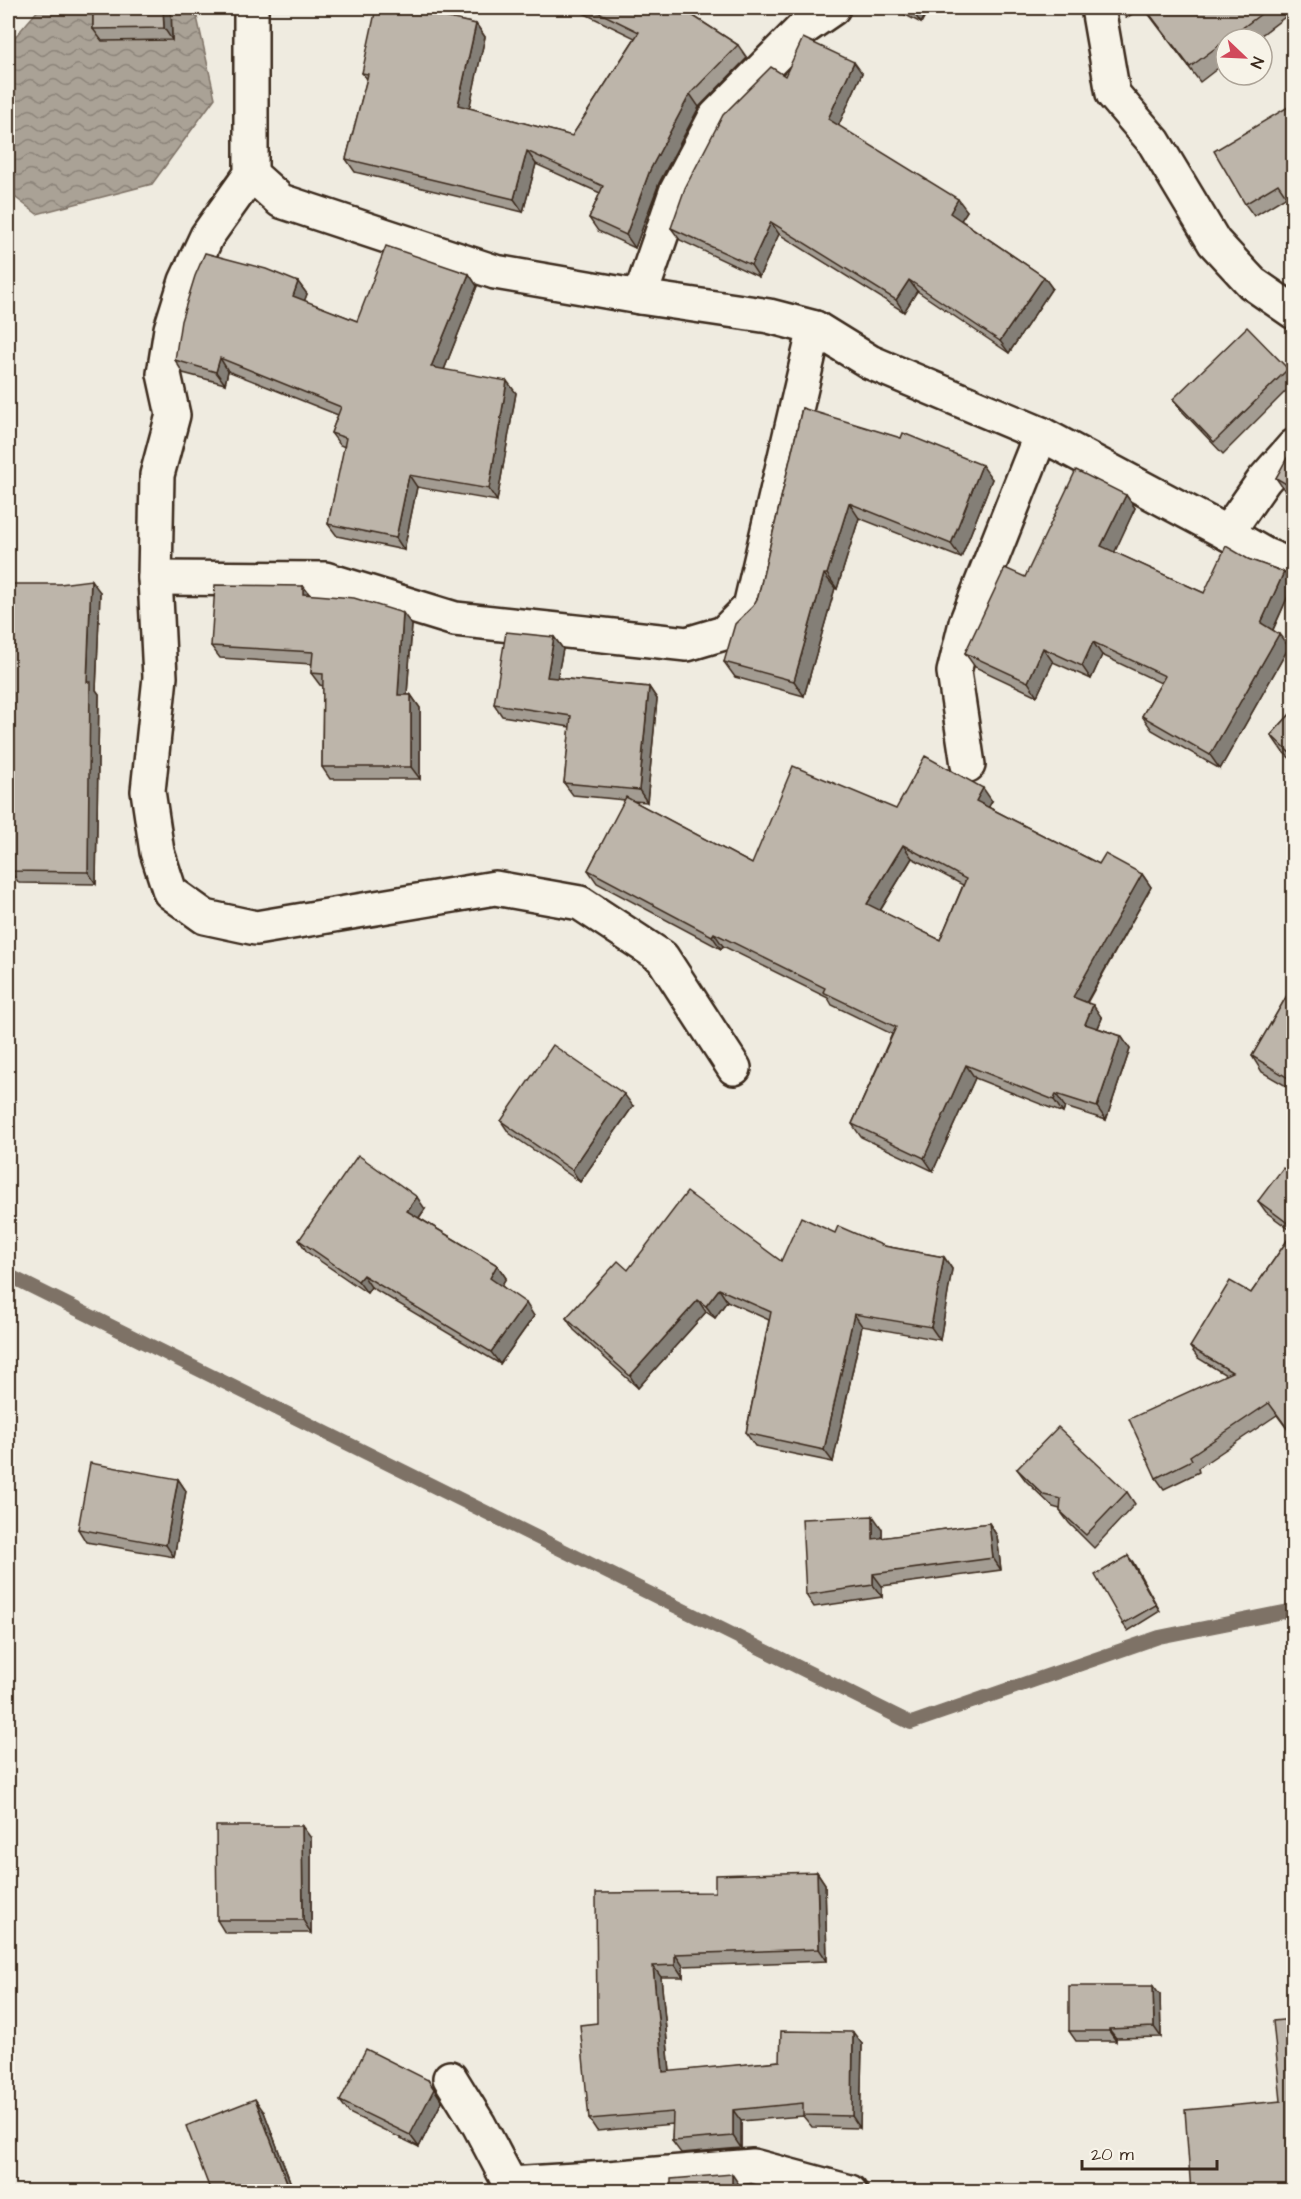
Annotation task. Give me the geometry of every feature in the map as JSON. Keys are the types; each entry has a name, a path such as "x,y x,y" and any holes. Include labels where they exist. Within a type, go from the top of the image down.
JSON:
{"street":[{"path":"251,8 251,174 207,236 186,281 171,329 164,374 174,415 157,475 155,578 160,678 148,791 157,852 170,892 205,917 256,928 495,888 580,903 662,957 734,1068"},
{"path":"640,297 676,192 716,116 801,30 833,8"},
{"path":"1098,8 1113,94 1154,142 1214,242 1252,283 1293,312"},
{"path":"251,174 281,201 495,272 769,316 815,328 870,363 1041,434 1227,532 1265,555 1293,567"},
{"path":"155,578 325,579 455,619 687,644 724,633 750,607 815,328"},
{"path":"968,765 954,672 966,623 1041,434"},
{"path":"1227,532 1264,480 1293,446"},
{"path":"450,2078 479,2125 510,2184 753,2166 849,2192"}],"water":[{"path":"40,8 195,8 215,98 152,184 37,214 8,192 8,45"}],"building":[{"path":"93,8 163,8 164,28 93,29"},
{"path":"376,8 430,8 430,14 476,24 458,105 572,136 639,32 590,8 681,8 738,45 690,94 650,170 626,235 589,218 603,186 527,151 514,199 346,159 368,74 362,73"},
{"path":"1145,8 1269,8 1244,27 1214,27 1214,49 1190,67"},
{"path":"803,38 854,62 828,119 958,199 950,213 1044,277 1000,341 909,280 896,300 771,222 751,265 671,228 685,188 723,115 771,67 785,76"},
{"path":"1293,104 1293,206 1278,184 1245,204 1214,151"},
{"path":"386,246 469,274 431,367 507,381 489,489 409,475 396,538 328,524 346,438 331,433 341,407 220,358 216,372 175,360 181,321 205,253 266,269 298,282 293,296 357,321"},
{"path":"1247,327 1288,369 1214,442 1173,399"},
{"path":"802,408 901,438 903,433 982,465 951,544 849,503 827,574 824,574 794,681 724,662 735,624 753,606 758,597"},
{"path":"1293,451 1293,488 1276,478"},
{"path":"1076,470 1126,495 1101,546 1204,593 1226,546 1248,559 1284,572 1261,623 1279,634 1210,755 1142,716 1165,676 1093,642 1082,666 1043,648 1028,682 965,653 1005,568 1025,577"},
{"path":"91,580 87,682 90,682 88,872 10,871 8,584 60,584"},
{"path":"215,585 303,586 303,594 354,598 403,613 398,695 411,695 411,767 322,767 323,674 311,673 313,652 211,646"},
{"path":"506,632 554,637 547,677 649,687 639,790 564,783 571,716 494,704"},
{"path":"1293,711 1293,756 1271,735"},
{"path":"925,756 983,788 976,801 1099,864 1105,854 1142,874 1073,997 1093,1005 1085,1024 1121,1036 1097,1107 1056,1094 1054,1100 966,1065 924,1158 852,1124 896,1027 823,992 825,988 714,933 712,936 588,870 626,797 752,864 793,766 896,809","holes":["903,845 966,879 940,940 867,904"]},
{"path":"1293,985 1293,1081 1252,1056"},
{"path":"553,1045 624,1094 572,1170 501,1121"},
{"path":"358,1155 417,1197 407,1211 497,1265 490,1278 526,1303 491,1352 363,1275 358,1281 299,1240"},
{"path":"1283,1168 1293,1176 1293,1227 1258,1201"},
{"path":"687,1192 781,1261 801,1217 835,1233 838,1226 884,1246 944,1257 931,1327 854,1314 824,1450 746,1433 771,1312 719,1289 706,1306 698,1300 630,1376 566,1318 618,1261 628,1270"},
{"path":"1293,1232 1293,1436 1269,1403 1190,1456 1192,1460 1156,1478 1129,1419 1232,1372 1190,1347 1230,1281 1251,1293"},
{"path":"1058,1427 1127,1492 1086,1535 1060,1511 1061,1499 1044,1495 1017,1469"},
{"path":"90,1463 178,1479 166,1545 78,1529"},
{"path":"873,1516 873,1539 989,1523 993,1558 873,1574 873,1585 806,1595 802,1519"},
{"path":"1128,1556 1156,1605 1123,1624 1095,1575"},
{"path":"216,1826 302,1826 303,1920 217,1920"},
{"path":"817,1872 819,1949 675,1954 675,1965 653,1966 663,2072 780,2061 781,2031 853,2032 852,2116 803,2115 803,2103 733,2110 733,2136 672,2141 673,2112 589,2119 580,2025 597,2023 596,1893 715,1892 715,1875"},
{"path":"1069,1986 1153,1986 1154,2027 1109,2029 1109,2031 1069,2031"},
{"path":"1293,2019 1293,2192 1191,2192 1185,2110 1281,2101 1273,2021"},
{"path":"366,2049 428,2080 434,2089 410,2135 340,2101"},
{"path":"255,2099 288,2185 271,2192 211,2192 186,2126"},
{"path":"732,2174 732,2192 671,2192 671,2179"}],"waterway":[{"path":"8,1275 911,1723 1159,1637 1294,1610"}]}
